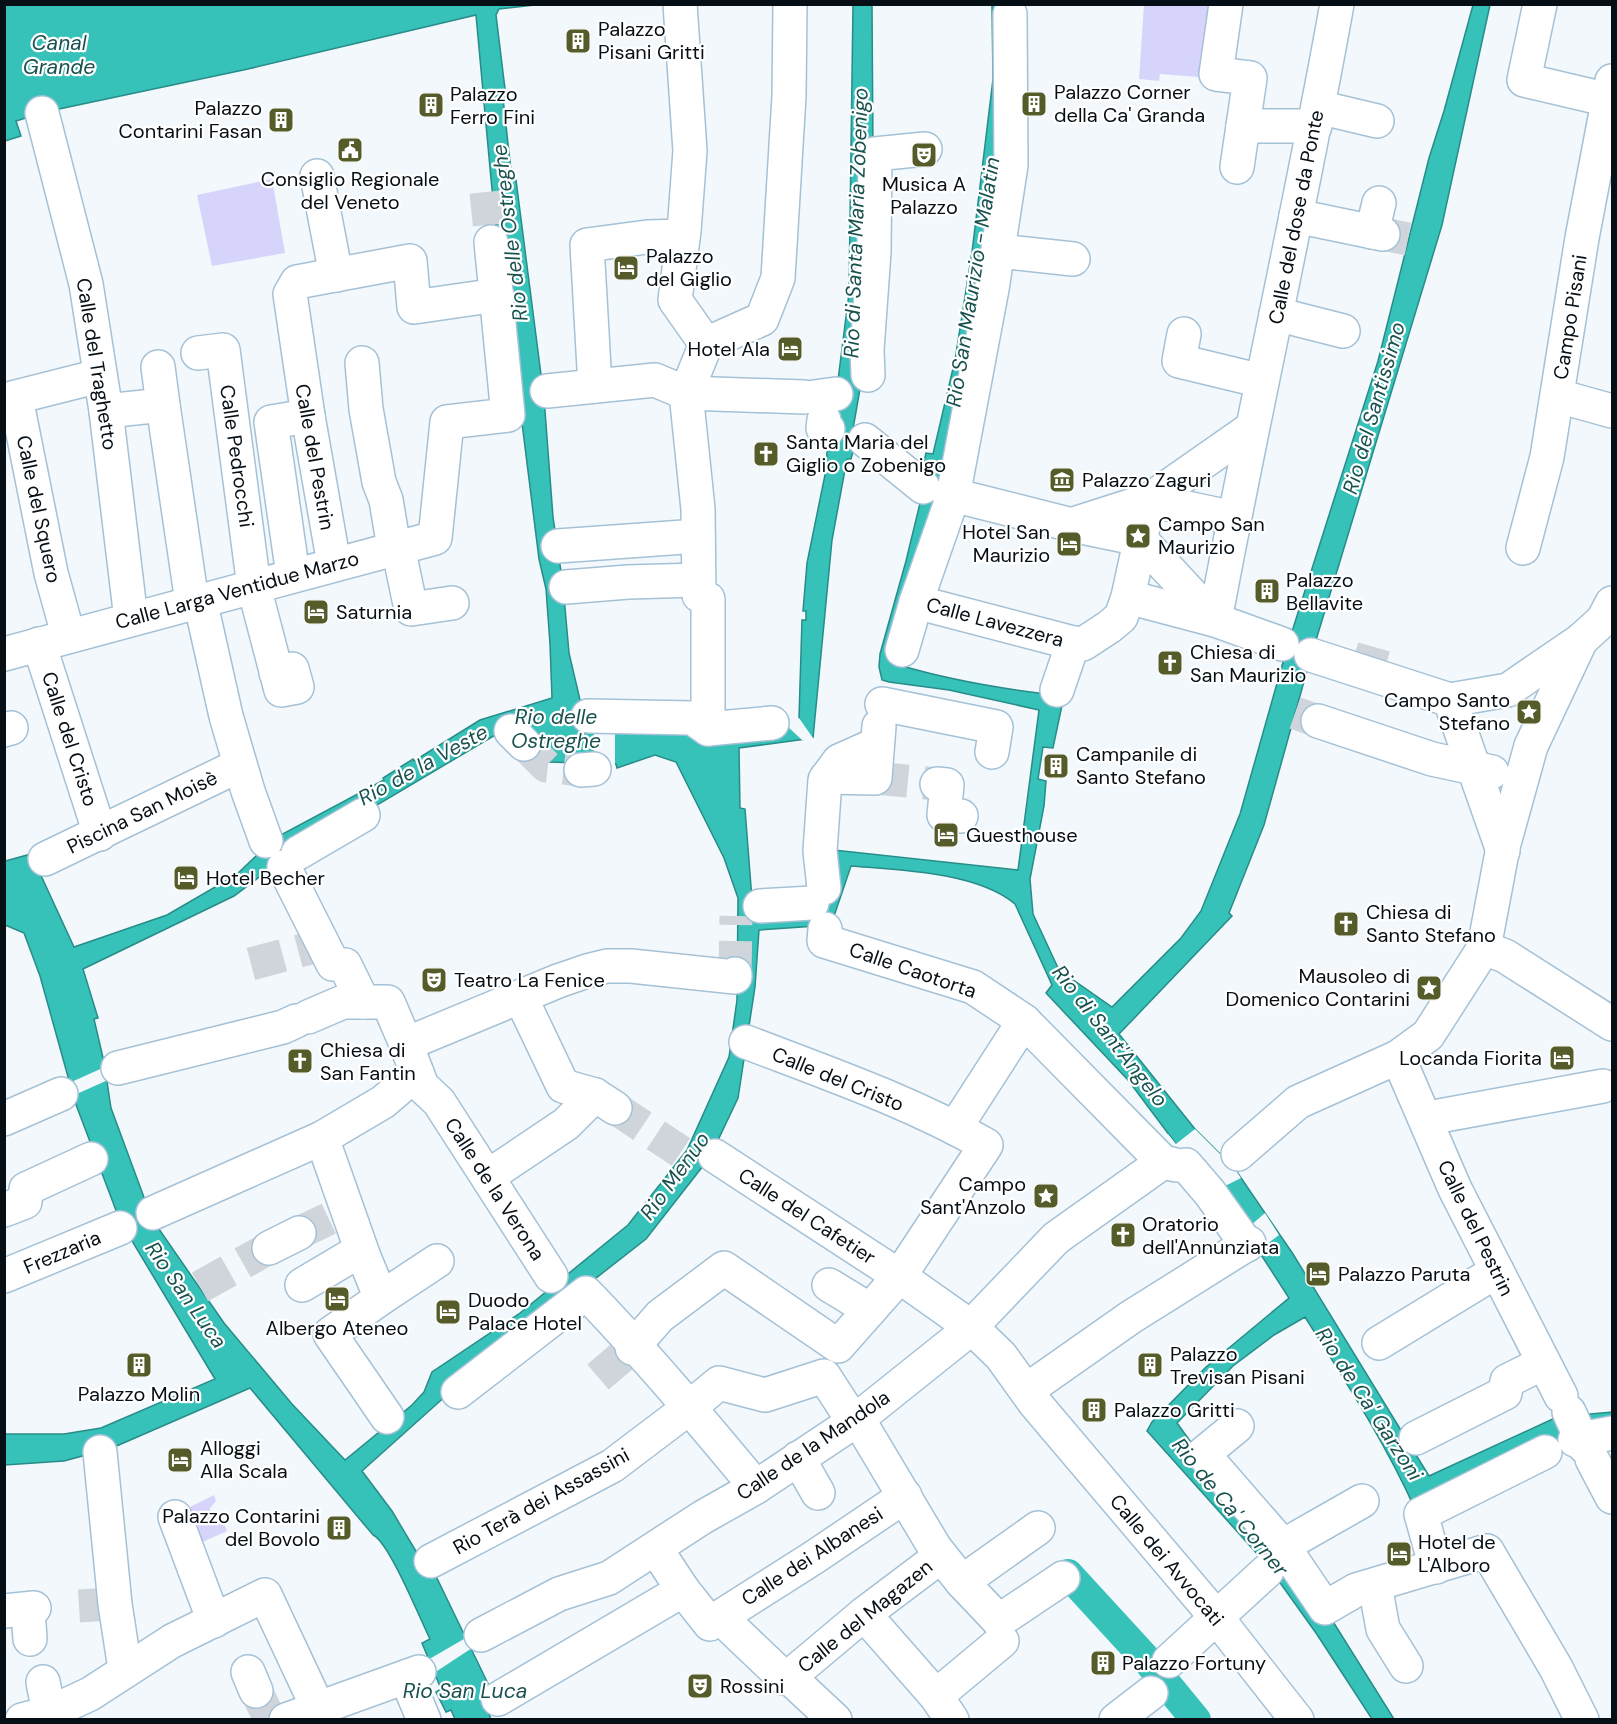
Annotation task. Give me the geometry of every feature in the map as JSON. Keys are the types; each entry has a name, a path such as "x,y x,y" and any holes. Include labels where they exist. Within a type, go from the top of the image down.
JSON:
{"street":[{"path":"708,729 708,599 699,595 698,522 686,393 706,344 762,319 778,278 788,108 790,4"},
{"path":"1226,4 1216,74 1250,78 1237,168"},
{"name":"Calle del dose da Ponte","path":"1252,428 1317,117 1337,4"},
{"path":"1540,4 1524,80 1605,92"},
{"path":"682,9 690,152 684,233 675,300 706,344"},
{"path":"902,650 916,602 998,251 1011,165 1010,14"},
{"name":"Campo Pisani","path":"1602,408 1556,407 1605,92"},
{"name":"Calle del Traghetto","path":"42,113 86,284 106,411 131,618"},
{"path":"1243,126 1317,117 1377,121"},
{"path":"547,391 655,380 686,393 835,400 867,350 874,252 875,154 925,149"},
{"path":"317,176 336,275 410,261 414,307 497,296 491,242"},
{"path":"1296,216 1378,223"},
{"path":"595,386 587,244 684,233"},
{"path":"998,251 1073,259"},
{"name":"Calle del Pestrin","path":"334,564 308,416 290,294 297,282 336,275"},
{"name":"Calle Larga Ventidue Marzo","path":"4,654 196,601 256,596 293,575 435,538 447,422 507,415 497,296"},
{"path":"1276,314 1343,331"},
{"path":"1184,334 1179,361 1262,381"},
{"name":"Calle Pedrocchi","path":"198,353 223,350 256,596"},
{"path":"362,363 366,409 379,482 386,500 411,609 452,603"},
{"path":"158,367 196,601 240,765 266,841"},
{"path":"10,399 99,376"},
{"name":"Calle del Squero","path":"10,399 64,620"},
{"path":"106,411 163,405"},
{"path":"1523,548 1547,457 1556,407"},
{"path":"293,575 271,422 308,416"},
{"path":"1072,525 1149,500 1252,428"},
{"path":"1218,621 1234,518 1252,428"},
{"path":"865,440 942,492 1072,525 1140,539 1218,621"},
{"path":"1149,500 1234,518"},
{"path":"1057,690 1073,643 1083,644 1121,617 1128,597 1149,500"},
{"path":"558,546 698,522"},
{"path":"566,587 698,580"},
{"path":"256,596 276,673"},
{"path":"1128,597 1218,621 1297,650 1367,670 1450,700 1508,690 1581,640 1603,620 1612,603"},
{"name":"Calle Lavezzera","path":"916,602 1073,643"},
{"path":"1238,1154 1298,1102 1398,1057 1428,1035 1495,952 1503,847 1521,778 1531,746 1581,640"},
{"name":"Calle del Cristo","path":"39,644 100,834"},
{"path":"760,906 820,907 820,851 828,762 877,744 883,696 998,727"},
{"path":"1450,700 1503,847"},
{"path":"588,716 692,718 708,729 772,723"},
{"path":"1318,721 1432,759 1521,778"},
{"name":"Piscina San Moisè","path":"45,859 240,765"},
{"path":"936,784 947,785 944,815 961,816"},
{"path":"118,1068 283,1027 353,1002 345,965 325,952 291,860 363,815"},
{"name":"Calle Caotorta","path":"820,907 824,941 973,987 1017,1016"},
{"path":"1495,952 1612,1024"},
{"path":"153,1213 322,1141 383,1102 419,1051 521,998 587,970 607,966 631,966 735,975"},
{"path":"492,1173 566,1124 605,1102 563,1086 521,998"},
{"name":"Calle de la Verona","path":"353,1002 388,1002 419,1051 422,1086 440,1102 492,1173 551,1276"},
{"path":"943,1122 1017,1016 1175,1164 1210,1193 1248,1244 1131,1317 1031,1396"},
{"name":"Calle del Cristo","path":"746,1042 840,1078 943,1122 986,1145 899,1277"},
{"name":"Calle del Pestrin","path":"1398,1057 1431,1118 1455,1189 1543,1363 1582,1432 1612,1497"},
{"path":"1431,1118 1609,1088"},
{"path":"4,1119 61,1094"},
{"path":"322,1141 381,1298"},
{"name":"Calle del Cafetier","path":"715,1156 899,1277 968,1330"},
{"path":"4,1210 24,1202 26,1189 91,1159"},
{"name":"Calle de la Mandola","path":"482,1635 559,1594 609,1578 703,1517 756,1487 855,1421 968,1330 1056,1238 1175,1164"},
{"name":"Frezzaria","path":"4,1276 120,1228"},
{"path":"269,1248 299,1233"},
{"path":"302,1285 362,1250"},
{"path":"387,1417 330,1334 437,1261"},
{"path":"633,1346 660,1316 724,1268 838,1346 899,1277"},
{"path":"1379,1343 1497,1272"},
{"path":"829,1285 870,1310"},
{"path":"458,1392 586,1293 690,1407 756,1487"},
{"name":"Calle dei Avvocati","path":"968,1330 1001,1356 1031,1396 1217,1618 1297,1719"},
{"path":"1416,1438 1505,1393 1507,1381 1543,1363"},
{"name":"Rio Terà dei Assassini","path":"431,1561 612,1466 718,1383 765,1395 824,1376 855,1421"},
{"path":"855,1421 861,1424 941,1556 1001,1631"},
{"path":"1237,1426 1203,1454 1325,1608 1365,1588 1487,1551 1556,1668 1582,1719"},
{"path":"100,1452 115,1609 125,1670"},
{"path":"1436,1567 1421,1514 1545,1452"},
{"path":"798,1458 818,1493"},
{"name":"Calle dei Albanesi","path":"720,1617 905,1496"},
{"path":"1169,1661 1283,1553 1362,1501"},
{"path":"175,1517 214,1621"},
{"path":"962,1582 1038,1528"},
{"path":"656,1549 683,1590 710,1624 720,1617 784,1678 789,1677 830,1718"},
{"name":"Calle del Magazen","path":"789,1677 864,1614 941,1556"},
{"path":"864,1614 944,1708 1001,1631 1063,1578"},
{"path":"1365,1588 1383,1629 1407,1666"},
{"path":"498,1699 683,1590"},
{"path":"38,1705 90,1694 171,1641 265,1595 314,1708"},
{"path":"266,1704 314,1708 413,1675 424,1719"},
{"path":"1116,1719 1151,1693"}],"shaded area":[{"path":"1144,5 1220,5 1211,78 1160,74 1159,81 1139,79"},
{"path":"272,179 285,253 212,266 197,195"},
{"path":"214,1495 216,1501 210,1508 210,1514 215,1519 223,1521 227,1531 196,1545 184,1510"}],"water":[{"path":"5,5 535,5 499,9 496,15 506,97 503,98 512,180 516,180 544,398 553,517 563,585 569,653 584,717 787,726 799,718 802,620 806,620 806,611 803,611 807,563 826,470 828,436 837,388 849,293 853,5 872,5 873,153 860,389 850,446 854,448 851,459 847,459 832,540 813,738 739,748 740,808 745,809 753,912 814,906 825,849 1018,870 1039,710 949,690 889,682 882,680 879,667 880,654 929,466 923,465 926,453 933,454 955,360 972,252 993,79 992,5 1005,5 1006,154 980,304 899,665 981,684 1064,696 1053,748 1043,747 1038,779 1046,781 1044,806 1030,879 1033,914 1059,970 1112,1007 1181,938 1201,911 1240,814 1289,641 1378,361 1429,158 1473,5 1490,5 1442,225 1310,660 1264,825 1229,913 1232,916 1119,1034 1195,1129 1235,1169 1293,1254 1429,1476 1557,1417 1612,1412 1612,1436 1574,1438 1542,1448 1415,1509 1377,1435 1305,1317 1274,1335 1233,1366 1177,1423 1227,1492 1327,1612 1394,1719 1372,1719 1316,1633 1268,1566 1147,1431 1152,1422 1206,1367 1289,1298 1245,1230 1128,1080 1046,993 1052,985 1015,904 999,893 980,885 937,874 851,866 831,925 759,930 755,987 738,1098 710,1157 646,1239 449,1393 362,1471 392,1511 420,1558 432,1568 494,1696 489,1714 491,1719 455,1719 451,1710 446,1712 436,1692 441,1689 422,1643 430,1639 387,1551 250,1388 112,1448 64,1461 5,1465 5,1434 64,1434 101,1428 215,1379 120,1221 75,1102 40,976 24,933 5,925 5,861 31,854 74,947 167,915 236,875 275,838 384,780 383,778 413,759 414,761 480,720 552,698 546,589 539,559 522,423 514,395 476,15 248,69 45,112 16,121 21,136 5,141","holes":["507,728 548,762 616,764 617,768 655,755 676,762 724,858 738,898 737,1000 729,1057 687,1150 628,1225 520,1313 432,1372 424,1392 412,1405 345,1460 292,1404 224,1323 152,1219 111,1108 94,1019 98,1018 83,969 234,896 274,866"]}],"pier":[{"path":"594,718 615,719 615,769 614,767 594,767"},
{"path":"793,718 799,718 816,739 814,741 808,743 808,740 802,740 787,726 786,723"},
{"path":"107,1066 108,1080 70,1097 67,1084"},
{"path":"1195,1129 1241,1178 1213,1192 1166,1136 1168,1134 1176,1144"},
{"path":"1265,1213 1279,1235 1256,1252 1243,1232"},
{"path":"469,1636 472,1648 431,1675 426,1661"}],"waterway":[{"path":"1068,1574 1146,1659 1196,1720"}],"tunnel":[{"path":"486,192 491,242"},
{"path":"1383,234 1408,239"},
{"path":"1368,668 1374,647"},
{"path":"1295,713 1318,721"},
{"path":"524,744 546,766 581,770"},
{"path":"875,778 937,784"},
{"path":"735,974 736,916"},
{"path":"251,964 318,946"},
{"path":"615,1108 681,1152"},
{"path":"299,1233 347,1210"},
{"path":"200,1287 269,1248"},
{"path":"598,1377 632,1348"},
{"path":"79,1606 110,1604"},
{"path":"256,1691 269,1717"}],"place":[{"name":"Palazzo Pisani Gritti","path":"578,41"},
{"name":"Palazzo Corner della Ca' Granda","path":"1034,104"},
{"name":"Palazzo Ferro Fini","path":"431,105"},
{"name":"Palazzo Contarini Fasan","path":"281,120"},
{"name":"Consiglio Regionale del Veneto","path":"350,150"},
{"name":"Musica A Palazzo","path":"924,155"},
{"name":"Palazzo del Giglio","path":"626,268"},
{"name":"Hotel Ala","path":"790,349"},
{"name":"Santa Maria del Giglio o Zobenigo","path":"766,454"},
{"name":"Palazzo Zaguri","path":"1062,480"},
{"name":"Campo San Maurizio","path":"1138,536"},
{"name":"Hotel San Maurizio","path":"1069,544"},
{"name":"Palazzo Bellavite","path":"1267,591"},
{"name":"Saturnia","path":"316,612"},
{"name":"Chiesa di San Maurizio","path":"1170,663"},
{"name":"Campo Santo Stefano","path":"1529,712"},
{"name":"Campanile di Santo Stefano","path":"1056,766"},
{"name":"Guesthouse","path":"946,835"},
{"name":"Hotel Becher","path":"186,878"},
{"name":"Chiesa di Santo Stefano","path":"1346,924"},
{"name":"Teatro La Fenice","path":"434,980"},
{"name":"Mausoleo di Domenico Contarini","path":"1429,988"},
{"name":"Locanda Fiorita","path":"1562,1058"},
{"name":"Chiesa di San Fantin","path":"300,1061"},
{"name":"Campo Sant'Anzolo","path":"1046,1196"},
{"name":"Oratorio dell'Annunziata","path":"1123,1235"},
{"name":"Palazzo Paruta","path":"1318,1274"},
{"name":"Albergo Ateneo","path":"337,1299"},
{"name":"Duodo Palace Hotel","path":"448,1312"},
{"name":"Palazzo Molin","path":"139,1365"},
{"name":"Palazzo Trevisan Pisani","path":"1150,1365"},
{"name":"Palazzo Gritti","path":"1094,1410"},
{"name":"Alloggi Alla Scala","path":"180,1460"},
{"name":"Palazzo Contarini del Bovolo","path":"339,1528"},
{"name":"Hotel de L'Alboro","path":"1399,1554"},
{"name":"Palazzo Fortuny","path":"1103,1663"},
{"name":"Rossini","path":"700,1686"}],"water label":[{"name":"Canal Grande","path":"59,55"},
{"name":"Rio di Santa Maria Zobenigo","path":"856,223"},
{"name":"Rio delle Ostreghe","path":"510,233"},
{"name":"Rio San Maurizio - Malatin","path":"973,282"},
{"name":"Rio del Santissimo","path":"1374,408"},
{"name":"Rio delle Ostreghe","path":"556,729"},
{"name":"Rio de la Veste","path":"423,765"},
{"name":"Rio di Sant'Angelo","path":"1110,1036"},
{"name":"Rio Menuo","path":"675,1176"},
{"name":"Rio San Luca","path":"186,1295"},
{"name":"Rio de Ca' Garzoni","path":"1369,1404"},
{"name":"Rio de Ca' Corner","path":"1230,1507"},
{"name":"Rio San Luca","path":"465,1691"}]}
